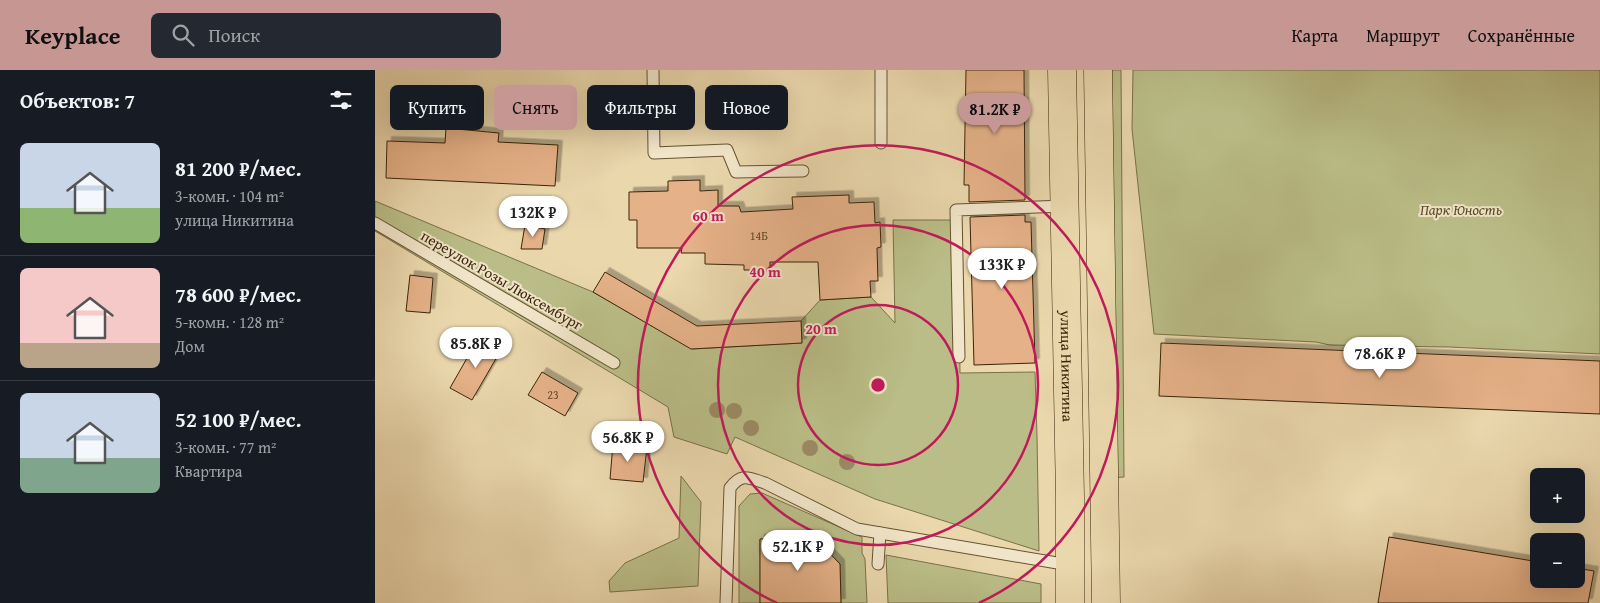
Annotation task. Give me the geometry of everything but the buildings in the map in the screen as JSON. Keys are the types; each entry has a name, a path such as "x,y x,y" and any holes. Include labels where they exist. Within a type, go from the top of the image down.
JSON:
{"main road":[{"name":"улица Никитина","path":"1062,70 1070,497 1070,603"},
{"path":"1098,70 1106,603"}],"lane":[{"path":"653,70 654,152 727,150 736,172 803,171"},
{"path":"881,70 881,143"},
{"path":"959,357 956,210 1065,206"},
{"name":"переулок Розы Люксембург","path":"375,223 614,363"},
{"path":"726,603 730,488 735,481 742,477 750,477 765,483 857,529 1069,565"},
{"path":"878,564 880,533"}],"green space":[{"path":"1108,70 1121,70 1124,477 1110,478"},
{"name":"Парк Юность","path":"1133,70 1600,70 1600,354 1449,347 1330,345 1316,342 1154,334 1132,129"},
{"path":"375,201 593,292 692,349 802,343 801,321 820,300 871,297 895,323 893,220 958,220 960,373 1035,372 1039,551 875,499 735,437 727,454 674,437 668,407 375,231"},
{"path":"681,476 701,502 698,586 610,592 609,581 625,563 679,538"},
{"path":"762,493 862,537 867,603 841,603 840,564 815,538 760,539 760,603 739,603 739,506 750,494"},
{"path":"886,555 1041,584 1041,603 888,603"}]}
